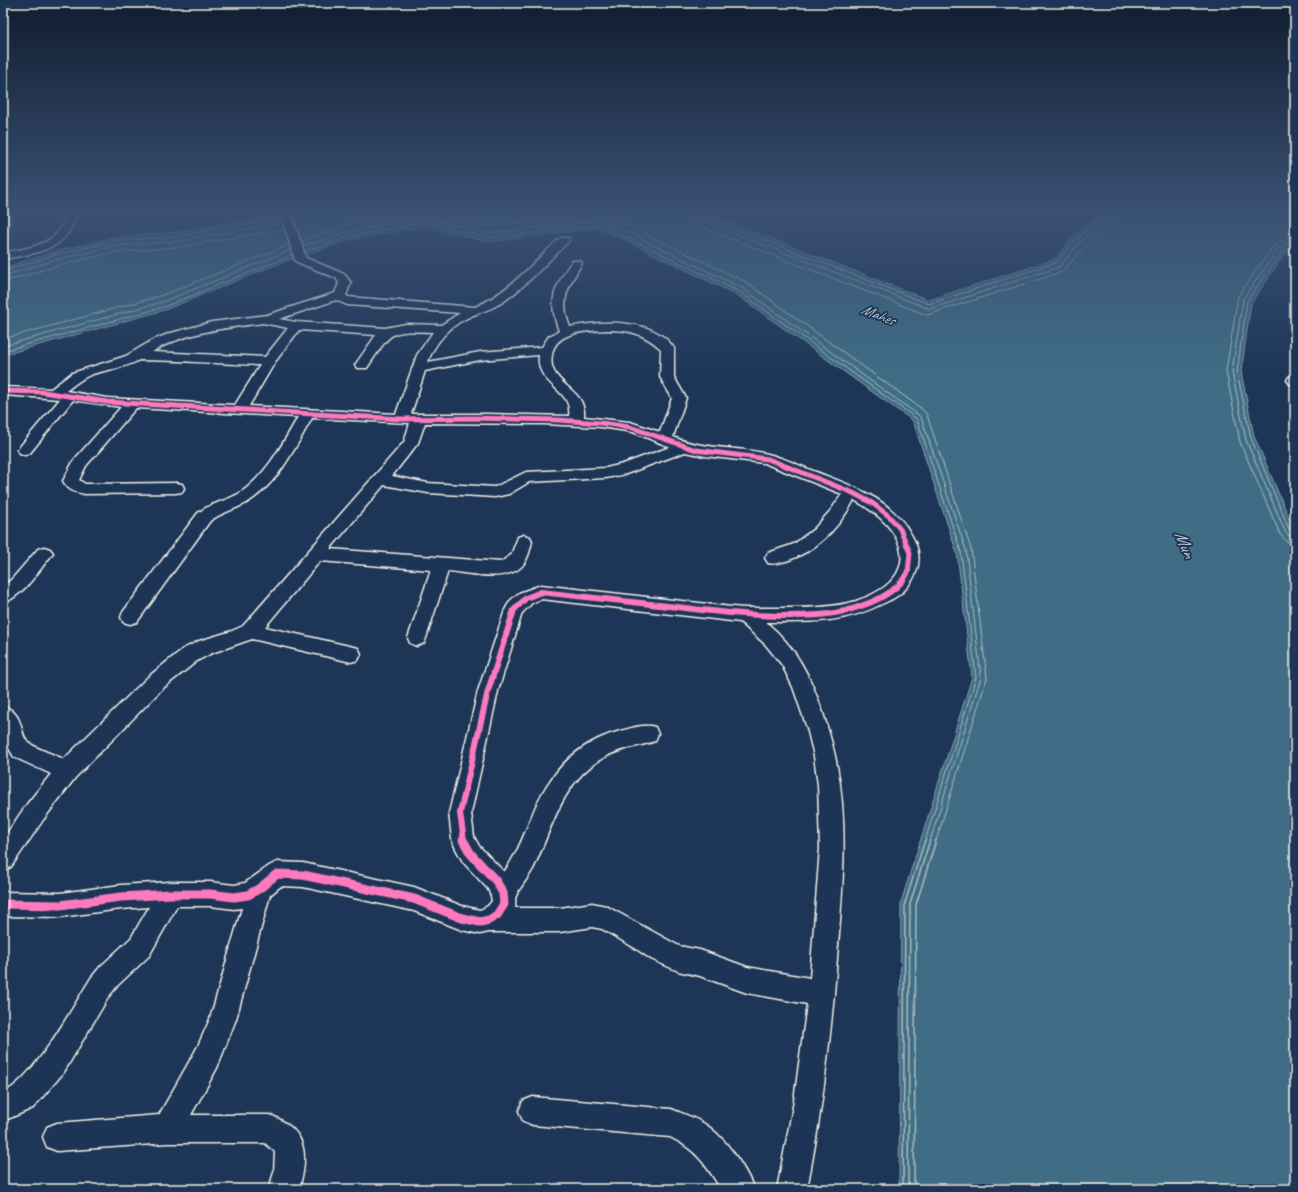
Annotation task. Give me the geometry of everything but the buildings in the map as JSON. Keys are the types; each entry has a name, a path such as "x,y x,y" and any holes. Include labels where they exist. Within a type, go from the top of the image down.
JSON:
{"street":[{"path":"25,450 63,394 69,381 81,374 115,365 158,343 176,336 212,326 283,315 340,295 345,282 340,276 317,267"},
{"path":"3,859 35,812 67,771 150,688 190,655 206,647 238,637 250,630 411,443 411,418 420,368 424,355 434,338 460,317 494,303 535,267"},
{"path":"566,332 558,309 558,299 574,267"},
{"path":"340,295 341,299 347,301 474,310"},
{"path":"264,319 296,326 387,332 401,329 443,330"},
{"path":"240,409 269,362 296,326"},
{"path":"576,420 578,410 575,402 549,376 546,367 547,350 549,344 566,332 604,326 634,328 661,341 668,348 667,377 679,398 665,439"},
{"path":"362,365 374,347 387,332"},
{"path":"420,368 480,356 547,350"},
{"path":"135,356 191,356 226,360 269,362"},
{"path":"3,391 63,394 107,402 308,413 411,418 576,420 632,428 684,447 706,452 755,456 768,459 852,492 872,503 889,516 900,529 907,543 910,563 908,573 901,583 889,592 860,607 841,612 820,615 744,615 541,592 529,594 521,600 514,610 488,691 460,813 463,839 468,849 496,881 503,893 504,904 497,915 489,920"},
{"path":"133,403 78,464 71,481 76,487 85,489 176,488"},
{"path":"130,617 204,517 213,510 245,497 274,470 308,413"},
{"path":"380,479 428,488 495,492 503,490 526,477 606,472 626,469 684,447"},
{"path":"774,558 786,555 812,540 828,527 839,514 852,492"},
{"path":"315,554 502,569 511,566 516,562 520,556 524,541"},
{"path":"3,596 18,584 44,553"},
{"path":"417,638 442,564"},
{"path":"744,615 782,648 794,667 804,688 818,730 826,762 829,786 832,852 822,993 799,1156 792,1189"},
{"path":"250,630 351,654"},
{"path":"3,715 12,726 14,740 21,750 67,771"},
{"path":"503,893 513,882 526,861 549,804 558,787 571,772 593,752 606,745 648,734"},
{"path":"3,904 60,905 121,897 170,894 210,894 234,897 248,895 260,888 277,874 303,876 414,899 462,918 480,922 489,920 560,920 592,915 606,918 628,929 660,950 678,958 700,962 747,980 822,993"},
{"path":"167,1129 207,1058 223,1019 260,888"},
{"path":"3,1107 23,1098 54,1062 100,987 109,976 140,947 170,894"},
{"path":"533,1111 671,1123 692,1132 712,1149 739,1189"},
{"path":"57,1136 167,1129 270,1129 285,1140 290,1151 289,1172 284,1189"}],"water":[{"path":"7,267 271,267 165,310 3,355 3,268"},
{"path":"679,267 844,267 929,300 1032,267 1276,267 1251,303 1241,372 1254,436 1295,532 1295,1189 899,1189 901,902 972,677 957,553 913,421 737,295"}],"cycle path":[{"path":"3,391 43,392 107,402 402,419 473,418 558,420 630,427 696,450 768,459 851,492 872,503 889,516 900,529 910,553 908,573 901,583 889,593 860,607 820,615 744,615 541,592 532,594 523,600 514,610 488,691 460,813 463,839 471,854 496,881 503,893 504,904 497,915 489,920 480,922 462,918 414,899 303,875 277,874 260,888 248,895 234,897 210,894 171,894 121,897 60,905 3,904"}],"water label":[{"name":"Mahes","path":"878,315"},
{"name":"Mun","path":"1185,544"}]}
